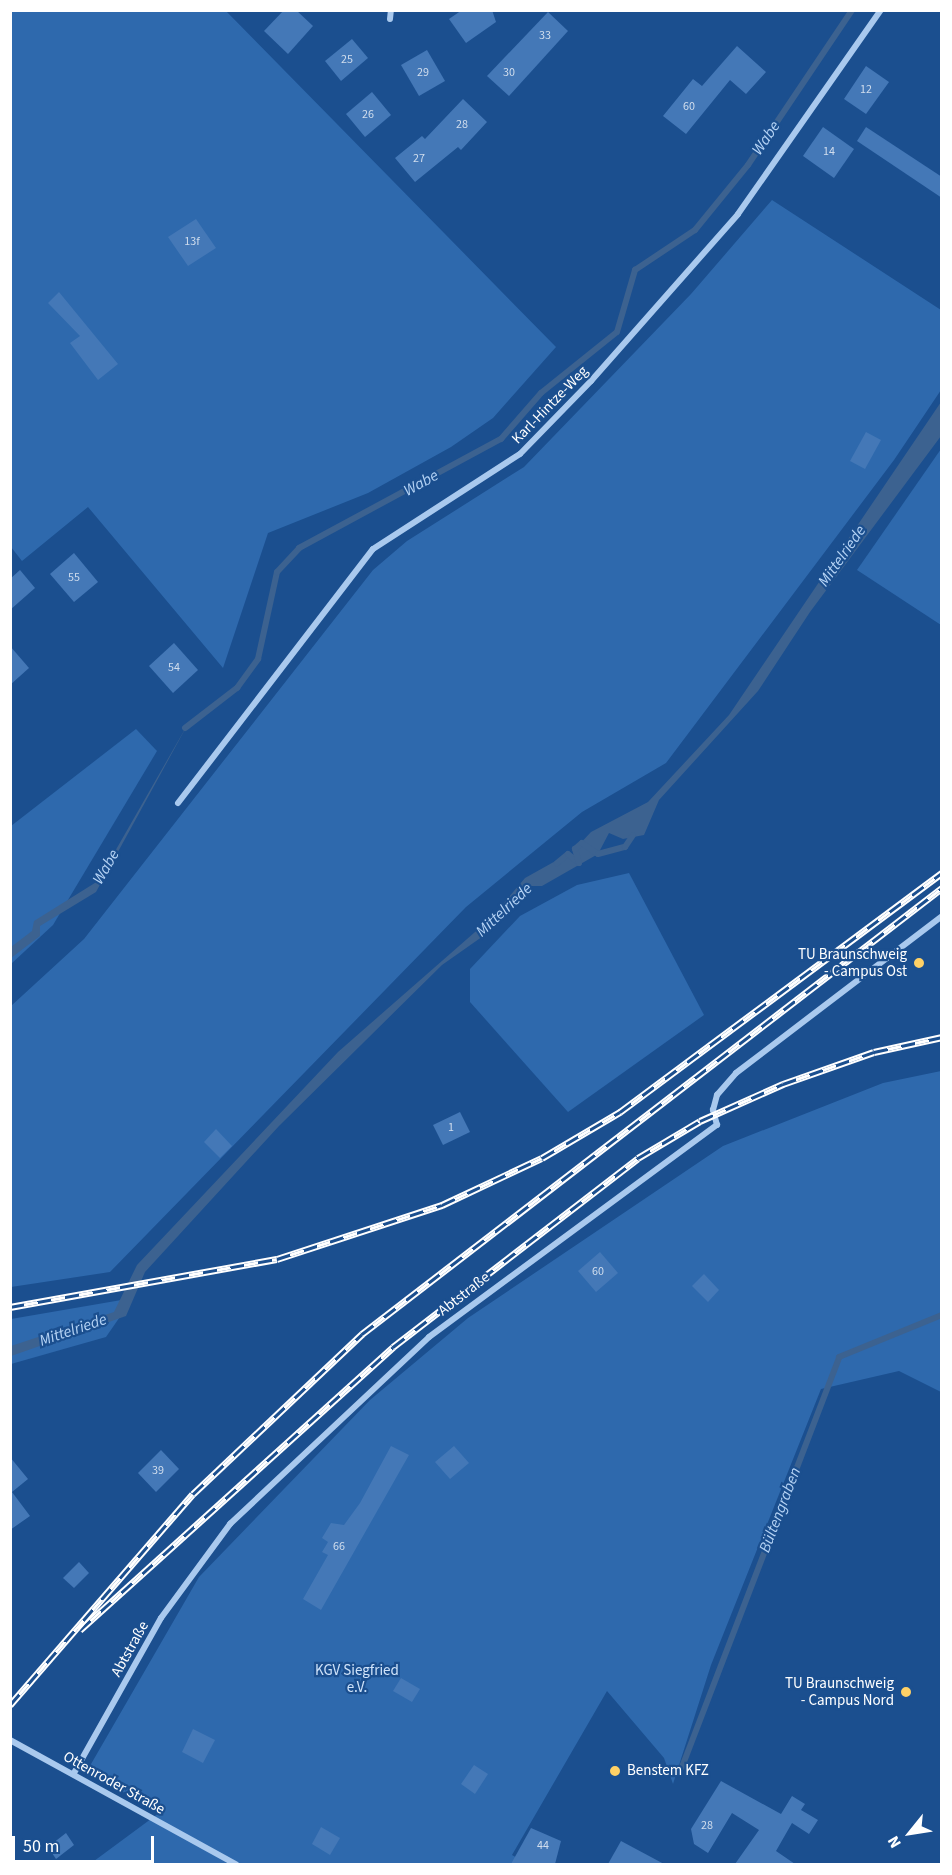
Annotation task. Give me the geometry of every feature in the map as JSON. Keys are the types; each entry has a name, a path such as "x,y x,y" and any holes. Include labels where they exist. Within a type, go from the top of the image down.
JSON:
{"street":[{"path":"390,19 391,10"},
{"name":"Karl-Hintze-Weg","path":"178,803 373,549 520,454 591,381 738,214 881,10"},
{"name":"Abtstraße","path":"74,1773 161,1618 230,1524 429,1337 717,1125 713,1110 717,1095 736,1073 942,916"},
{"name":"Ottenroder Straße","path":"10,1740 74,1773 236,1864"}],"green space":[{"path":"10,11 226,11 556,347 493,418 451,447 368,493 268,533 223,668 88,507 22,561 11,547"},
{"path":"772,200 941,310 941,390 894,460 666,763 582,812 466,907 110,1272 11,1287 11,1006 84,939 373,570 407,541 524,467 691,294"},
{"path":"941,449 941,625 857,570"},
{"path":"136,729 157,751 53,925 11,964 11,826"},
{"path":"629,873 704,1015 568,1112 470,1002 470,969 520,916 577,885"},
{"name":"KGV Siegfried e.V.","path":"941,1071 941,1392 899,1371 821,1389 711,1665 673,1784 664,1758 607,1691 512,1855 528,1864 90,1864 159,1813 87,1771 199,1577 370,1400 468,1318 723,1146 883,1083"},
{"path":"133,1298 106,1337 11,1364 11,1319"}],"water":[{"path":"941,402 941,436 810,612 758,691 659,800 644,835 623,839 609,833 598,854 542,886 530,886 496,927 442,965 279,1126 145,1272 126,1316 11,1356 11,1346 114,1312 137,1265 338,1052 491,918 525,878 568,854 579,863 575,849 591,832 648,802 729,715"},
{"path":"189,722 96,892 40,926 40,936 11,958 11,947 32,931 34,921 98,881"}],"building":[{"path":"284,10 296,10 313,26 288,54 264,31"},
{"path":"462,10 492,10 496,22 466,43 449,19"},
{"path":"548,12 568,31 509,96 487,76"},
{"path":"352,39 368,58 341,81 325,61"},
{"path":"737,46 766,72 746,94 730,80 686,134 663,116 693,79 702,86"},
{"path":"427,50 445,81 419,96 401,65"},
{"path":"866,66 889,82 866,114 844,99"},
{"path":"372,92 391,115 365,137 346,114"},
{"path":"463,99 487,122 461,150 458,147 415,182 395,158 422,136 425,139"},
{"path":"823,127 854,149 834,178 803,156"},
{"path":"866,127 942,177 942,198 857,141"},
{"path":"196,219 216,248 188,266 168,237"},
{"path":"59,292 118,364 98,380 70,343 80,336 48,303"},
{"path":"866,432 881,440 865,469 850,461"},
{"path":"74,553 98,582 74,602 50,574"},
{"path":"20,570 35,588 10,610 10,579"},
{"path":"174,643 198,670 173,693 149,666"},
{"path":"10,646 29,668 10,685"},
{"path":"460,1112 470,1132 443,1145 433,1125"},
{"path":"216,1129 232,1146 220,1158 204,1142"},
{"path":"600,1252 618,1273 596,1292 578,1271"},
{"path":"704,1274 719,1290 708,1302 692,1286"},
{"path":"391,1446 409,1455 321,1610 303,1599 328,1555 322,1552 328,1542 322,1538 331,1523 344,1525 360,1503"},
{"path":"454,1446 469,1463 450,1479 435,1462"},
{"path":"161,1450 179,1469 156,1492 138,1473"},
{"path":"10,1457 28,1479 12,1492 30,1516 10,1530"},
{"path":"79,1562 89,1573 74,1588 63,1578"},
{"path":"401,1678 420,1689 412,1702 393,1691"},
{"path":"193,1729 215,1740 203,1763 182,1752"},
{"path":"474,1765 488,1774 475,1794 461,1784"},
{"path":"721,1781 781,1814 792,1796 805,1804 801,1810 818,1820 809,1834 792,1823 776,1851 795,1864 735,1864 759,1830 732,1813 708,1853 694,1844 691,1829"},
{"path":"321,1827 340,1838 330,1855 312,1844"},
{"path":"531,1828 561,1841 555,1864 511,1864"},
{"path":"66,1833 74,1845 56,1859 48,1847"},
{"path":"621,1841 664,1864 608,1864"}],"waterway":[{"name":"Wabe","path":"185,728 237,688 258,659 277,572 299,548 501,439 541,393 617,332 635,270 695,230 748,165 852,10"},
{"name":"Mittelriede","path":"557,863 568,854 579,863 575,849 582,843 598,854 625,847 633,835"},
{"name":"Bültengraben","path":"682,1767 839,1357 942,1315"}],"railway":[{"path":"10,1307 277,1259 442,1205 542,1158 620,1112 942,873"},
{"path":"10,1705 193,1494 362,1334 942,888"},
{"path":"80,1630 393,1347 638,1158 700,1121 783,1084 874,1052 942,1037"}],"place":[{"name":"TU Braunschweig - Campus Ost","path":"919,963"},
{"name":"TU Braunschweig - Campus Nord","path":"906,1692"},
{"name":"Benstem KFZ","path":"615,1771"}]}
